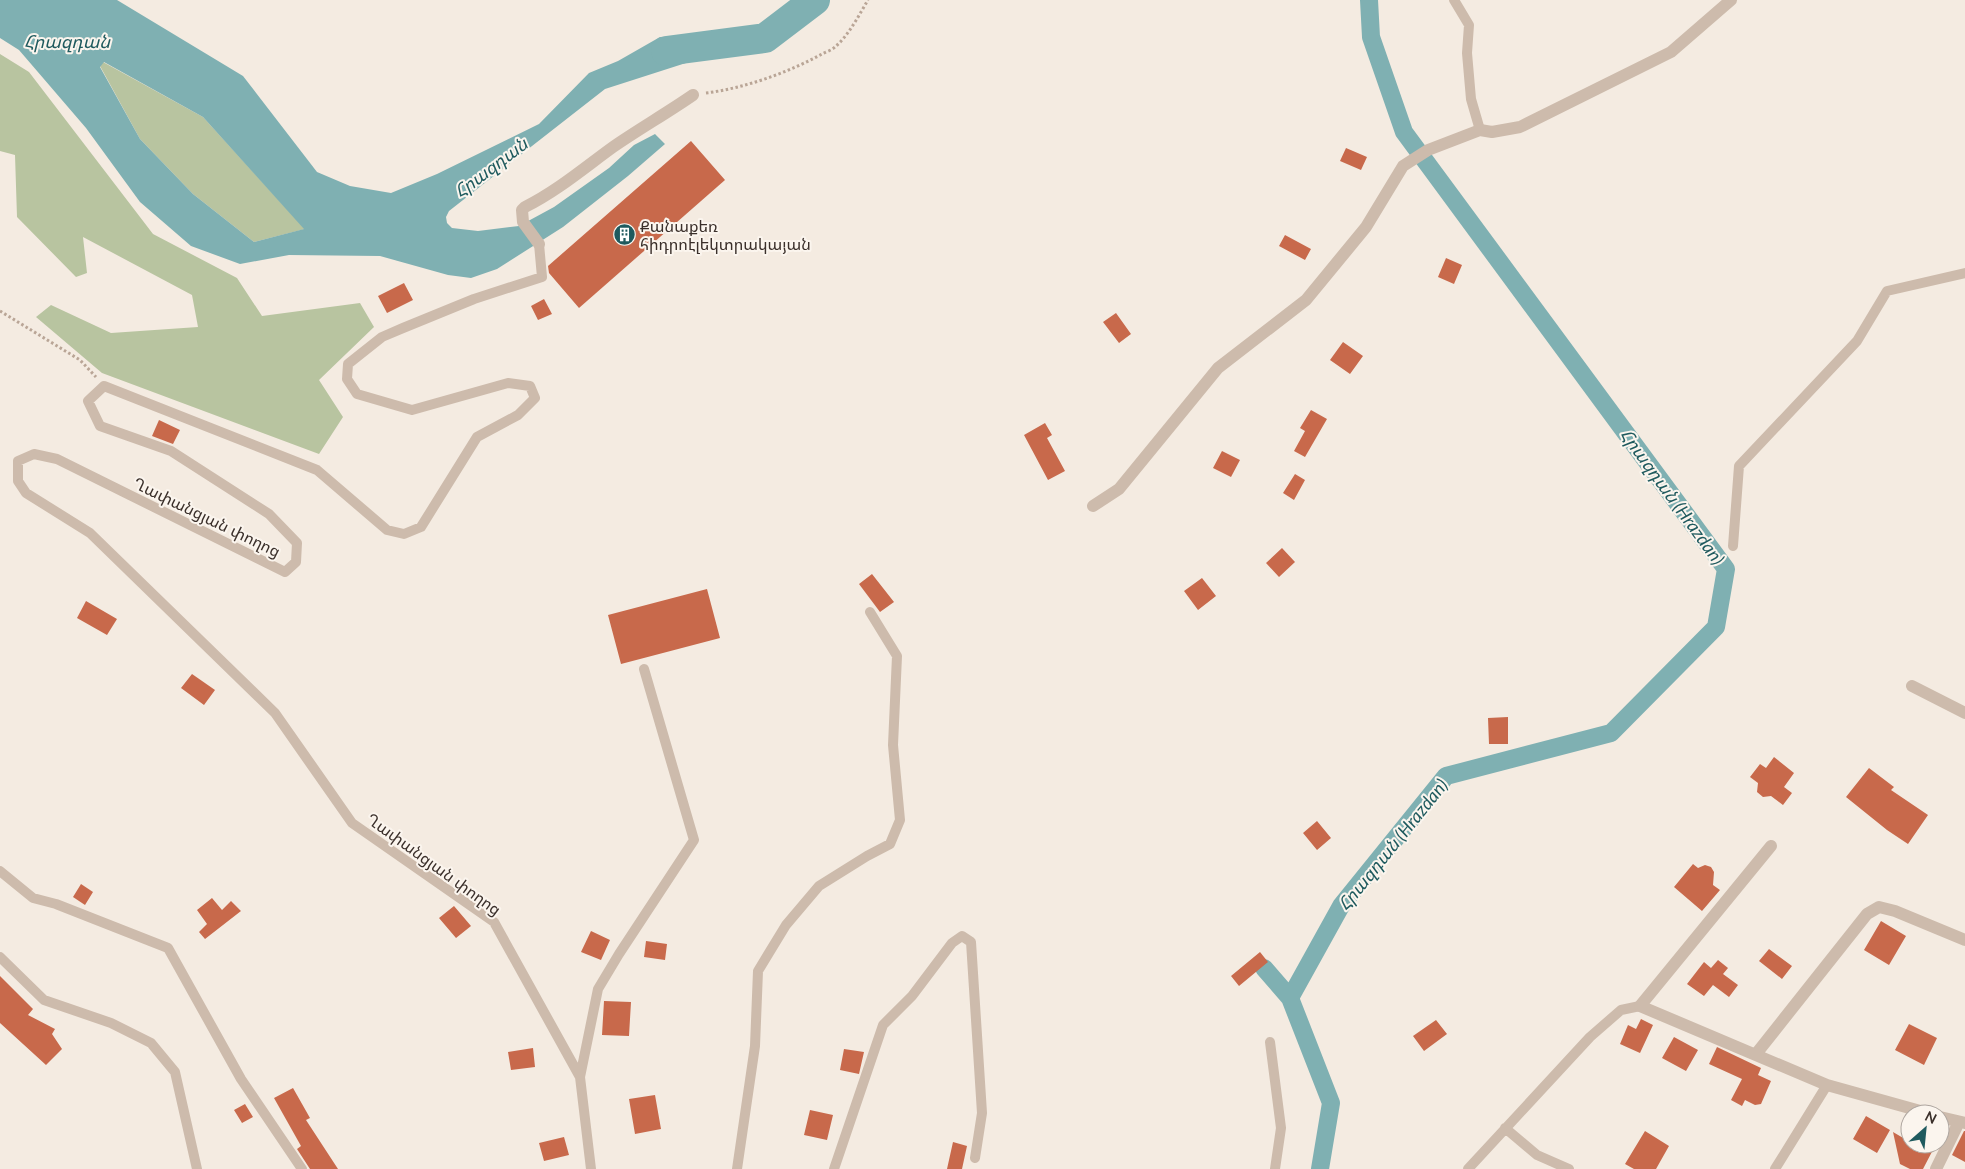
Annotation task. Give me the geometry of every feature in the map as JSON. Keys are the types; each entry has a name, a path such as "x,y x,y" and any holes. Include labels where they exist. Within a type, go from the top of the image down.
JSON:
{"street":[{"path":"1093,506 1119,488 1218,368 1306,300 1366,227 1403,166 1428,150 1480,130 1492,132 1520,127 1671,52 1731,0"},
{"path":"539,244 523,222 522,210 525,207 554,190 613,147 693,95"},
{"path":"1912,686 1965,713"},
{"path":"1771,846 1640,1006 1827,1085 1900,1105"},
{"path":"1756,1054 1867,914 1879,907 1895,911 1965,940"},
{"path":"1936,1169 1962,1122"}],"lane":[{"path":"1454,0 1469,25 1468,53 1471,100 1480,130"},
{"path":"104,386 317,470 387,530 404,534 421,527 477,437 518,414 535,398 530,386 508,383 412,410 357,394 347,379 348,364 382,337 474,299 542,277 539,244"},
{"path":"1734,546 1739,466 1857,340 1887,292 1965,273"},
{"name":"Ղափանցյան փողոց","path":"104,386 88,401 100,426 171,451 269,514 297,543 296,562 285,572 56,459 34,454 18,461 18,481 26,493 90,533 275,713 352,823 494,922 580,1077 591,1169"},
{"path":"737,1169 755,1046 758,971 786,925 820,886 867,856 890,844 900,820 893,745 897,656 870,612"},
{"path":"580,1077 598,989 694,840 644,669"},
{"path":"0,871 33,898 56,904 168,948 241,1079 302,1169"},
{"path":"834,1169 883,1025 912,996 952,943 962,936 971,942 982,1113 975,1158"},
{"path":"0,957 44,1000 112,1023 151,1043 175,1072 198,1169"},
{"path":"1468,1169 1590,1037 1622,1010 1640,1006"},
{"path":"1270,1042 1281,1128 1275,1169"},
{"path":"1775,1169 1827,1085"},
{"path":"1505,1128 1537,1155 1569,1169"}],"path":[{"path":"693,95 723,91 751,83 791,69 819,56 835,47 853,25 868,0"},
{"path":"0,311 80,360 104,386"}],"green space":[{"path":"0,54 29,72 153,234 237,278 262,316 360,303 374,327 319,380 343,417 319,454 102,373 36,317 51,305 111,333 198,327 192,295 83,237 87,273 76,277 17,217 15,155 0,151"},
{"path":"103,62 203,117 305,229 254,242 193,194 140,139 100,66"}],"water":[{"name":"Հրազդան","path":"0,0 117,0 243,76 317,172 350,186 391,193 437,174 539,124 589,73 618,61 660,37 707,44 689,62 605,89 449,211 446,217 447,223 452,228 478,231 519,226 554,207 609,168 634,145 655,134 665,144 563,227 497,269 471,278 448,275 380,256 289,255 240,264 191,246 140,202 86,128 19,50 0,38","holes":["104,62 203,117 304,229 254,242 193,194 140,139 100,67"]}],"building":[{"name":"Քանաքեռ հիդրոէլեկտրակայան","path":"691,141 725,180 579,308 549,273 548,266"},
{"path":"1346,148 1367,157 1361,170 1340,161"},
{"path":"1285,235 1311,249 1305,260 1279,246"},
{"path":"1446,258 1462,265 1454,284 1438,277"},
{"path":"404,283 413,300 387,313 378,296"},
{"path":"544,299 552,314 538,320 531,306"},
{"path":"1116,313 1131,334 1119,343 1103,322"},
{"path":"1343,342 1363,356 1350,374 1330,360"},
{"path":"1311,410 1327,419 1305,457 1294,451 1305,431 1300,428"},
{"path":"159,420 180,430 173,444 152,436"},
{"path":"1045,423 1052,435 1047,438 1065,471 1048,480 1024,435"},
{"path":"1222,451 1240,460 1231,477 1213,468"},
{"path":"1295,474 1305,480 1294,500 1283,493"},
{"path":"1282,548 1295,562 1279,577 1266,563"},
{"path":"872,574 894,602 880,612 859,584"},
{"path":"1202,578 1216,596 1198,610 1184,591"},
{"path":"707,589 720,638 621,664 608,615"},
{"path":"86,601 117,619 107,635 77,618"},
{"path":"192,674 215,690 204,705 181,688"},
{"path":"1508,717 1508,744 1489,744 1488,718"},
{"path":"1774,757 1794,773 1784,787 1792,793 1783,805 1771,796 1763,797 1757,792 1758,783 1750,777 1760,764 1766,768"},
{"path":"1869,768 1894,787 1891,790 1928,815 1908,844 1887,830 1846,797"},
{"path":"1317,821 1331,838 1317,850 1303,833"},
{"path":"1693,864 1698,868 1705,865 1711,867 1714,872 1713,885 1720,890 1702,911 1674,887"},
{"path":"81,884 93,892 85,905 73,897"},
{"path":"212,898 222,910 231,901 241,911 205,939 199,932 207,924 197,910"},
{"path":"454,906 471,926 456,938 439,918"},
{"path":"1881,921 1906,936 1889,965 1864,950"},
{"path":"591,931 610,940 601,960 581,952"},
{"path":"646,941 667,944 665,960 644,957"},
{"path":"1769,949 1792,966 1782,979 1759,961"},
{"path":"1260,952 1268,962 1239,986 1231,976"},
{"path":"1718,960 1728,968 1723,974 1738,985 1729,997 1713,985 1704,996 1687,984 1704,962 1711,968"},
{"path":"0,976 33,1009 28,1015 55,1029 52,1034 62,1049 46,1065 0,1023"},
{"path":"604,1001 631,1002 629,1036 602,1035"},
{"path":"1641,1019 1653,1025 1640,1053 1620,1044 1628,1025 1636,1029"},
{"path":"1436,1020 1447,1034 1424,1051 1413,1036"},
{"path":"1909,1024 1937,1038 1924,1065 1895,1050"},
{"path":"1674,1037 1698,1050 1686,1071 1662,1058"},
{"path":"1717,1047 1761,1068 1758,1075 1771,1081 1761,1104 1755,1105 1745,1100 1742,1106 1731,1100 1742,1079 1709,1064"},
{"path":"533,1048 535,1067 511,1070 508,1052"},
{"path":"844,1049 864,1052 859,1074 840,1070"},
{"path":"293,1088 310,1118 306,1120 338,1169 310,1169 297,1149 301,1146 274,1098"},
{"path":"655,1095 661,1129 635,1134 629,1099"},
{"path":"245,1104 253,1117 242,1123 234,1110"},
{"path":"810,1110 833,1115 827,1140 804,1135"},
{"path":"1866,1116 1890,1130 1877,1153 1853,1139"},
{"path":"1645,1131 1669,1146 1656,1169 1634,1169 1625,1164"},
{"path":"1965,1131 1965,1162 1952,1155"},
{"path":"1893,1132 1900,1136 1900,1154 1931,1154 1923,1169 1910,1169 1900,1164"},
{"path":"564,1137 569,1155 544,1161 539,1143"},
{"path":"953,1142 967,1146 962,1169 947,1169"}],"waterway":[{"name":"Հրազդան","path":"666,51 765,38 815,0"},
{"name":"Հրազդան (Hrazdan)","path":"1290,998 1341,906 1446,776 1611,733 1716,627 1726,569 1404,132 1371,37 1369,0"},
{"path":"1264,968 1290,998 1331,1103 1320,1169"}],"place":[{"name":"Քանաքեռ հիդրոէլեկտրակայան","path":"624,235"}]}
